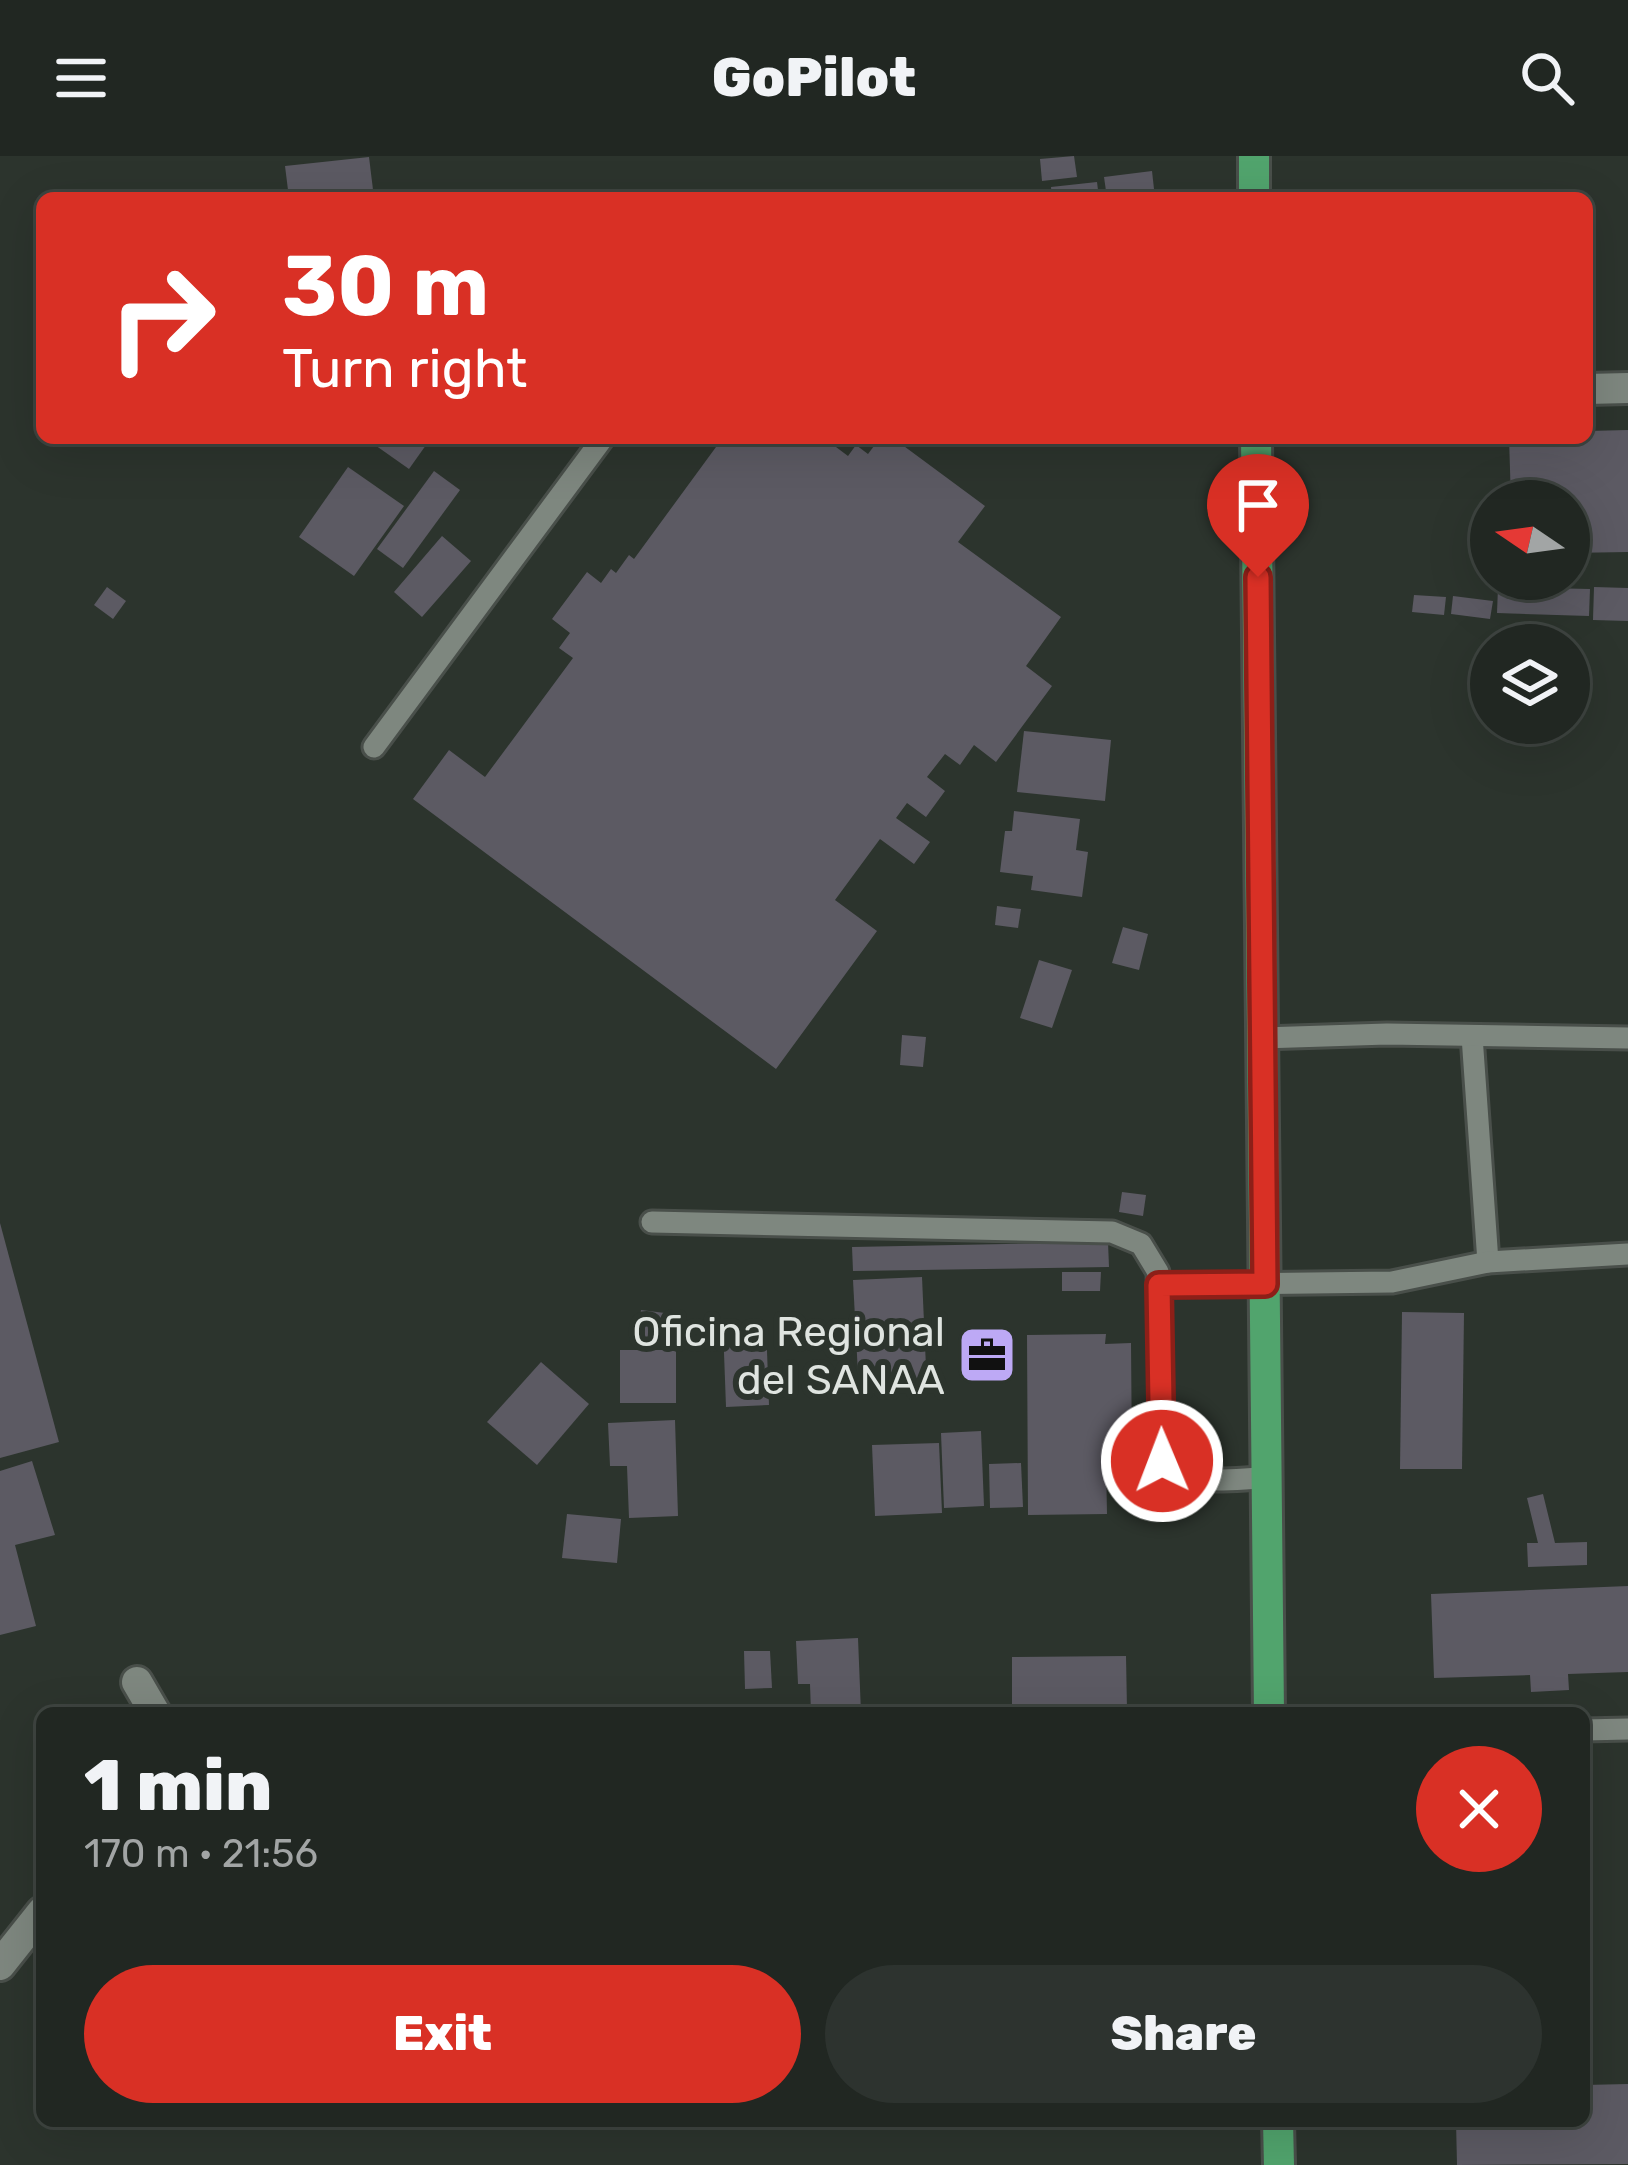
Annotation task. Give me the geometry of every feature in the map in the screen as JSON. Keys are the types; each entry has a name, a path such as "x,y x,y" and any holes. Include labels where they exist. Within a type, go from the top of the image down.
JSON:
{"main road":[{"path":"1254,156 1254,192"},
{"path":"1256,444 1269,1707"},
{"path":"1278,2127 1279,2165"}],"street":[{"path":"1593,389 1628,388"},
{"path":"137,1682 152,1707"},
{"path":"0,1965 36,1920"}],"lane":[{"path":"374,747 599,444"},
{"path":"1472,1036 1488,1262"},
{"path":"1262,1038 1628,1038"},
{"path":"652,1222 1112,1232 1141,1244 1158,1272 1162,1461 1182,1478 1267,1478"},
{"path":"1159,1285 1392,1282 1488,1262 1628,1254"},
{"path":"1590,1730 1628,1729"}],"building":[{"path":"1074,156 1077,177 1042,181 1040,159"},
{"path":"369,157 373,192 288,192 285,166"},
{"path":"1152,171 1154,192 1106,192 1104,177"},
{"path":"1097,182 1098,192 1051,192 1051,187"},
{"path":"1628,430 1628,552 1590,553 1590,480 1510,480 1509,444 1593,444 1593,431"},
{"path":"374,444 427,444 409,469"},
{"path":"712,444 832,444 848,456 856,445 868,454 876,444 901,444 985,506 958,542 1061,617 1026,666 1052,686 996,762 974,745 960,765 945,754 927,777 945,791 926,817 907,803 896,818 930,842 914,864 880,839 835,900 877,931 776,1069 413,799 449,750 485,777 573,658 559,648 570,633 552,619 587,572 601,583 629,555 634,559 716,447"},
{"path":"348,467 404,506 354,576 299,537"},
{"path":"434,471 460,490 403,568 377,549"},
{"path":"442,536 471,561 422,617 394,592"},
{"path":"107,587 126,601 113,619 94,605"},
{"path":"1594,587 1628,588 1628,621 1593,620"},
{"path":"1414,595 1446,597 1444,615 1412,612"},
{"path":"1453,596 1493,601 1490,619 1451,614"},
{"path":"1498,600 1590,600 1589,616 1497,613"},
{"path":"1024,731 1111,740 1105,801 1017,792"},
{"path":"1014,811 1080,819 1076,850 1088,852 1082,897 1031,890 1033,876 1000,872 1005,831 1012,831"},
{"path":"997,906 1021,909 1018,928 995,925"},
{"path":"1123,927 1148,934 1139,970 1112,963"},
{"path":"1039,960 1072,970 1052,1028 1020,1018"},
{"path":"902,1035 926,1037 923,1067 900,1065"},
{"path":"1122,1192 1146,1195 1143,1216 1119,1212"},
{"path":"0,1223 59,1442 0,1458"},
{"path":"1108,1242 1109,1267 853,1271 852,1247"},
{"path":"1062,1272 1101,1272 1100,1291 1062,1291"},
{"path":"922,1277 927,1390 859,1393 853,1280"},
{"path":"641,1310 681,1315 677,1347 637,1342"},
{"path":"1402,1312 1464,1313 1462,1469 1400,1469"},
{"path":"766,1324 769,1405 726,1407 723,1326"},
{"path":"1106,1334 1105,1344 1131,1343 1132,1460 1106,1460 1107,1514 1028,1515 1027,1335"},
{"path":"620,1350 676,1350 676,1403 620,1403"},
{"path":"541,1362 589,1404 537,1465 487,1422"},
{"path":"675,1420 678,1516 629,1518 627,1466 610,1466 608,1423"},
{"path":"981,1431 984,1506 944,1508 941,1433"},
{"path":"939,1443 942,1513 875,1516 872,1445"},
{"path":"32,1461 55,1535 15,1545 36,1626 0,1635 0,1471"},
{"path":"1021,1463 1023,1507 990,1508 989,1464"},
{"path":"1543,1494 1555,1543 1587,1542 1587,1565 1528,1567 1527,1543 1538,1543 1527,1498"},
{"path":"567,1514 621,1519 617,1563 562,1558"},
{"path":"1628,1586 1628,1672 1568,1674 1569,1690 1531,1692 1530,1675 1434,1678 1431,1594"},
{"path":"858,1638 861,1707 811,1707 810,1684 798,1684 796,1641"},
{"path":"744,1651 770,1651 772,1688 745,1689"},
{"path":"1126,1656 1127,1707 1012,1707 1012,1657"},
{"path":"1628,2084 1628,2164 1457,2165 1456,2127 1590,2127 1590,2085"}],"place":[{"name":"Oficina Regional del SANAA","path":"987,1355"}],"route":[{"path":"1162,1461 1159,1285 1265,1284 1258,577"}]}
